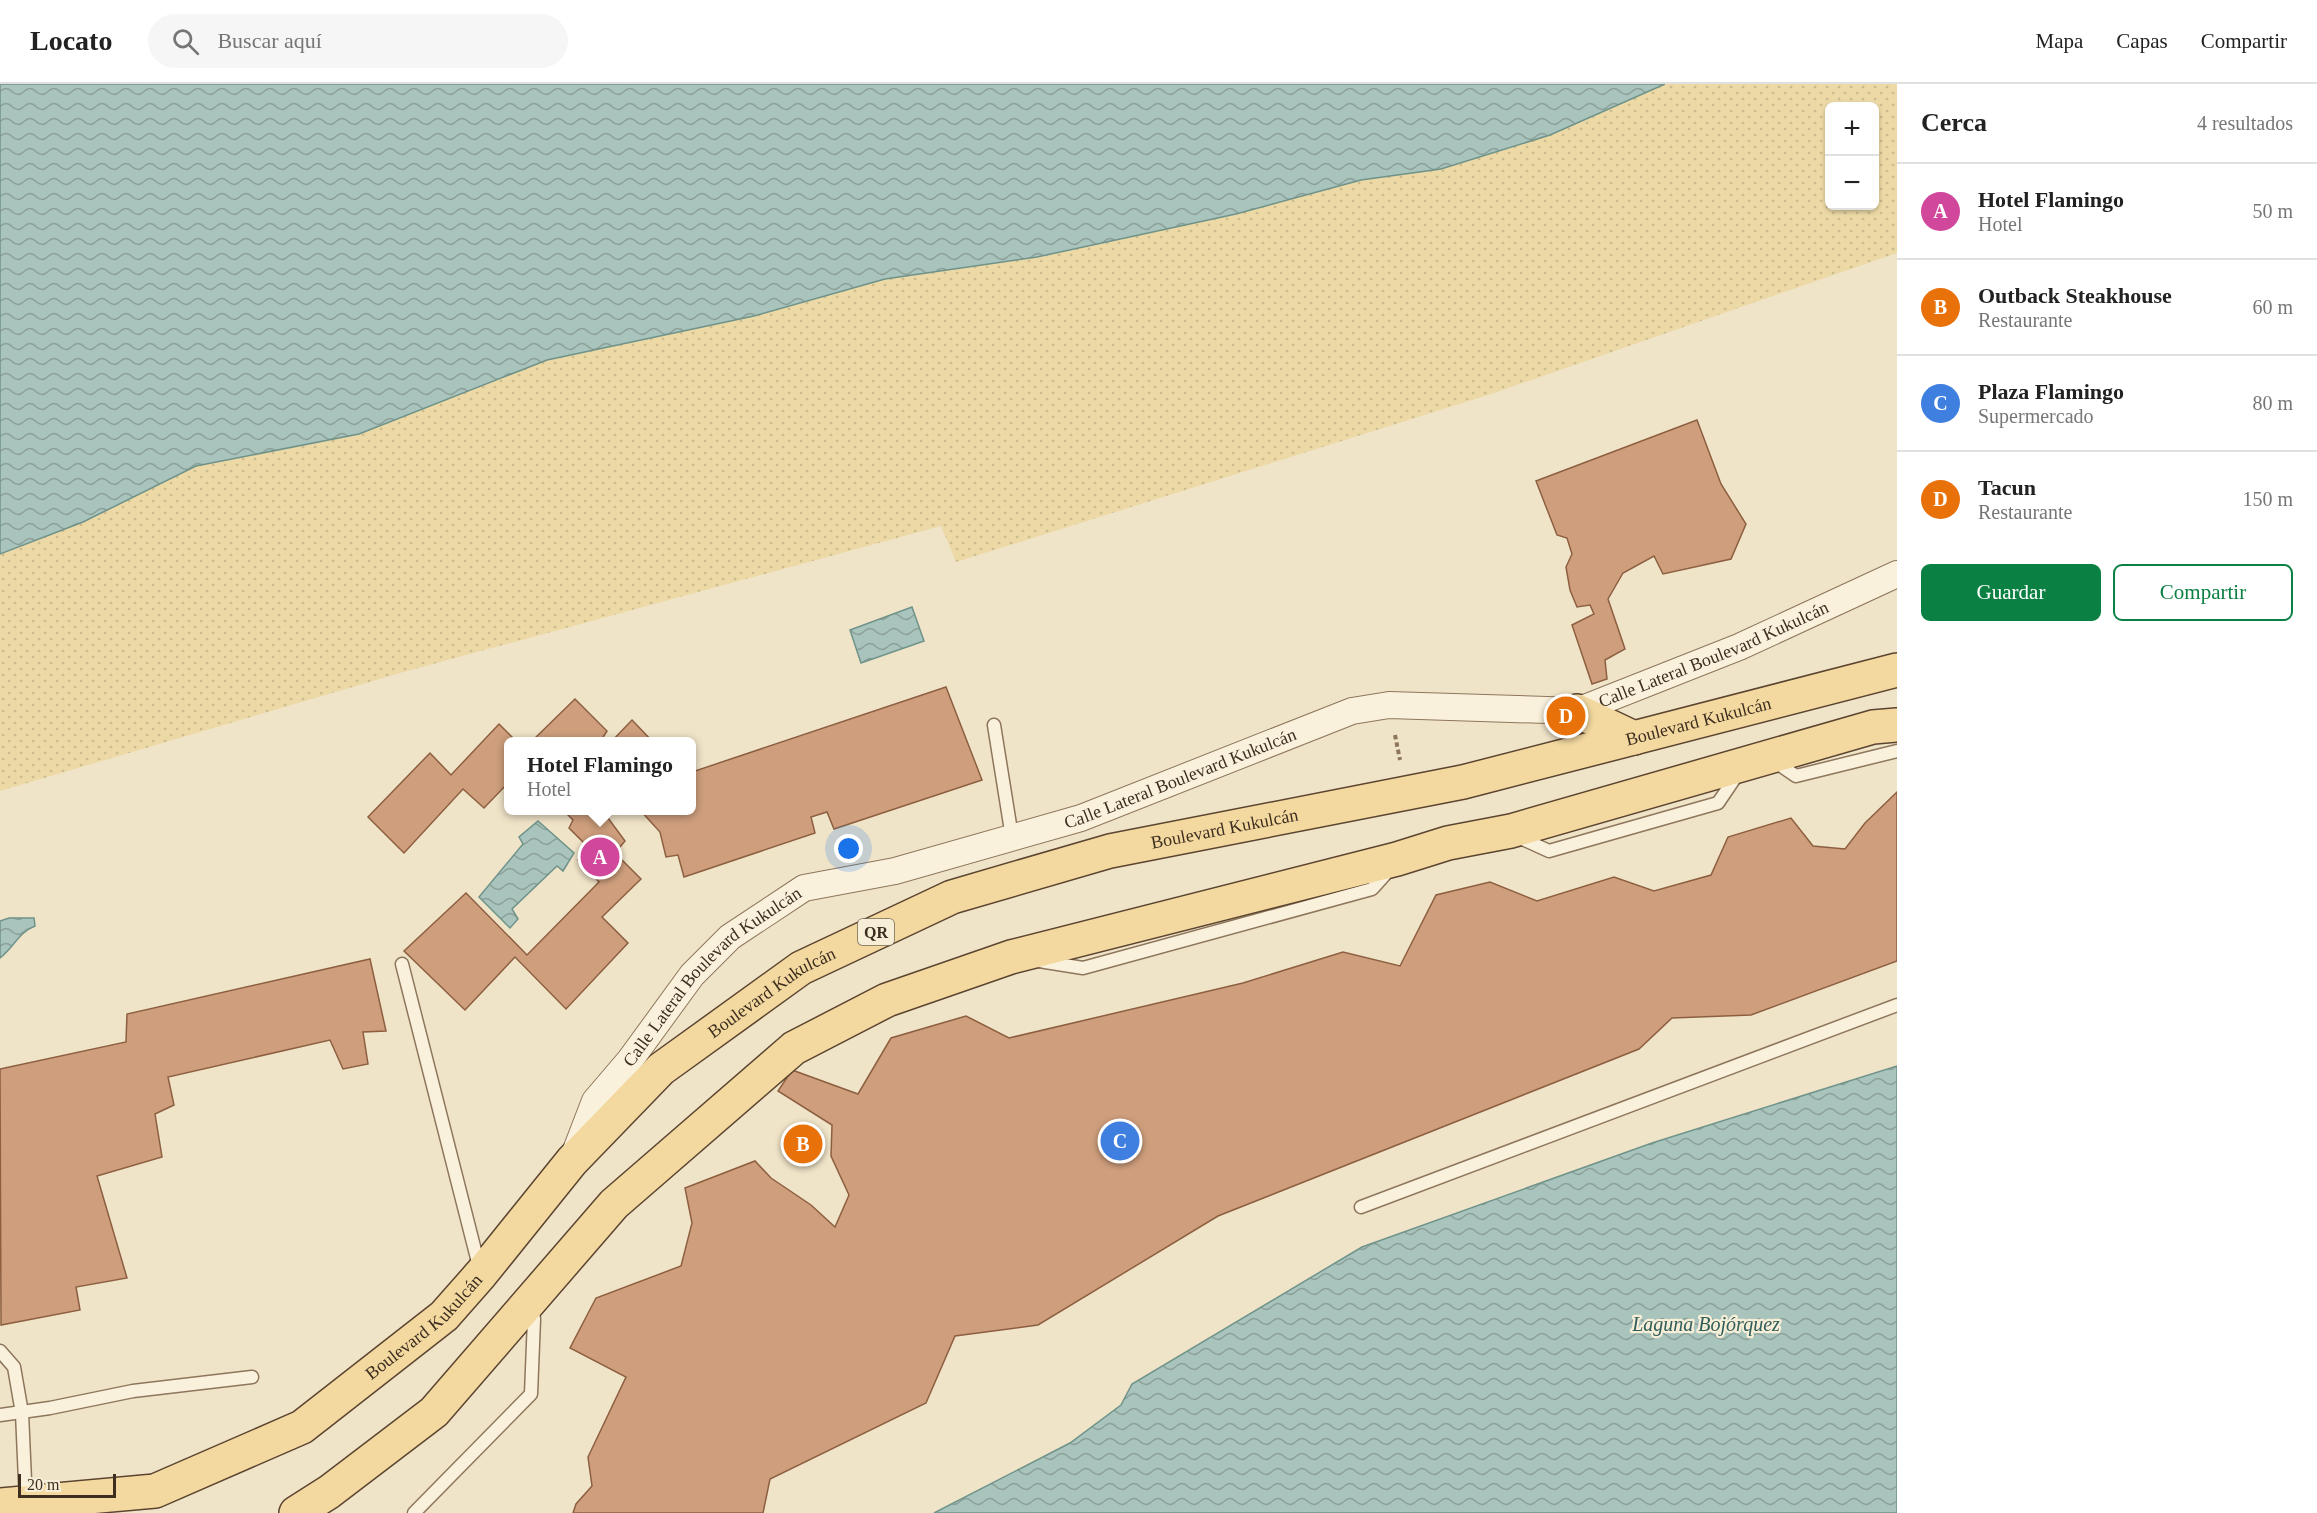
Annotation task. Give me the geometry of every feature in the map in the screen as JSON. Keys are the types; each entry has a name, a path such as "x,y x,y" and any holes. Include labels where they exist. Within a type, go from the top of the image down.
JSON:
{"main road":[{"name":"Boulevard Kukulcán","path":"17,1506 155,1491 302,1427 444,1316 572,1161 661,1069 801,968 952,897 1110,851 1463,782 1897,670"},
{"path":"1577,711 1634,738"},
{"path":"296,1513 329,1492 434,1412 614,1204 794,1048 887,1000 1011,957 1397,859 1448,843 1511,831 1873,727 1897,725"}],"street":[{"name":"Calle Lateral Boulevard Kukulcán","path":"572,1161 595,1101 630,1060 692,975 730,937 804,888 895,871 1081,818 1352,711 1389,705 1577,711 1739,647 1897,574"}],"lane":[{"path":"994,725 1012,837"},
{"path":"1758,761 1796,776 1897,751"},
{"path":"402,963 481,1274"},
{"path":"1361,1207 1897,1005"},
{"path":"414,1513 531,1394 534,1319 531,1302"},
{"path":"0,1351 14,1367 22,1413 17,1506"},
{"path":"0,1415 22,1413 133,1391 252,1377"}],"path":[{"path":"1389,705 1406,793"}],"sand":[{"path":"1665,84 1897,84 1897,253 1488,395 956,562 941,526 400,673 0,791 0,554 83,522 196,466 359,433 547,360 754,316 885,279 1037,257 1236,214 1361,180 1441,169 1550,135"}],"water":[{"path":"0,84 1665,84 1550,135 1441,169 1361,180 1236,214 1037,257 885,279 754,316 547,360 359,434 196,466 83,522 0,554"},
{"path":"912,607 924,641 861,663 850,630"},
{"path":"538,821 574,853 563,871 557,866 512,909 518,919 510,928 479,897 523,844 519,837"},
{"path":"9,918 34,918 35,926 25,932 0,958 0,921"},
{"name":"Laguna Bojórquez","path":"1897,1066 1897,1513 934,1513 1070,1443 1121,1405 1132,1384 1362,1247 1652,1143"}],"building":[{"path":"1697,420 1721,484 1746,524 1731,559 1663,574 1654,556 1623,573 1608,599 1625,649 1605,660 1607,679 1592,684 1572,625 1594,614 1590,605 1577,607 1570,590 1566,567 1572,554 1567,538 1557,535 1536,481"},
{"path":"946,687 982,780 834,829 827,812 811,817 815,833 684,877 678,855 666,857 660,832 645,815 696,815 696,771"},
{"path":"575,699 607,731 603,737 536,737"},
{"path":"632,720 648,737 616,737"},
{"path":"499,724 512,737 504,737 504,787 484,808 463,789 404,853 368,817 430,753 451,775"},
{"path":"1897,792 1897,961 1751,1015 1672,1018 1639,1049 1218,1216 1038,1325 955,1336 926,1403 770,1479 763,1513 573,1513 576,1504 592,1486 588,1457 626,1377 570,1348 596,1298 681,1266 692,1223 685,1188 755,1161 771,1178 811,1205 835,1227 849,1195 831,1156 832,1125 778,1091 792,1070 858,1094 891,1038 966,1016 1009,1038 1243,983 1343,952 1400,966 1436,895 1490,882 1537,901 1614,877 1654,891 1711,875 1728,837 1791,818 1813,846 1845,849 1865,823"},
{"path":"568,815 611,815 608,818 625,841 615,853 641,879 602,917 628,943 566,1009 515,957 465,1010 404,951 466,893 527,955 599,882 578,860 590,849 569,828 573,820"},
{"path":"370,959 386,1031 363,1032 368,1064 343,1069 330,1040 168,1077 174,1105 155,1114 162,1157 97,1176 127,1278 76,1287 80,1310 1,1325 0,1069 126,1042 127,1014"}],"place":[{"name":"Tacun","path":"1566,716"},
{"name":"Hotel Flamingo","path":"600,857"},
{"name":"Plaza Flamingo","path":"1120,1141"},
{"name":"Outback Steakhouse","path":"803,1144"}]}
